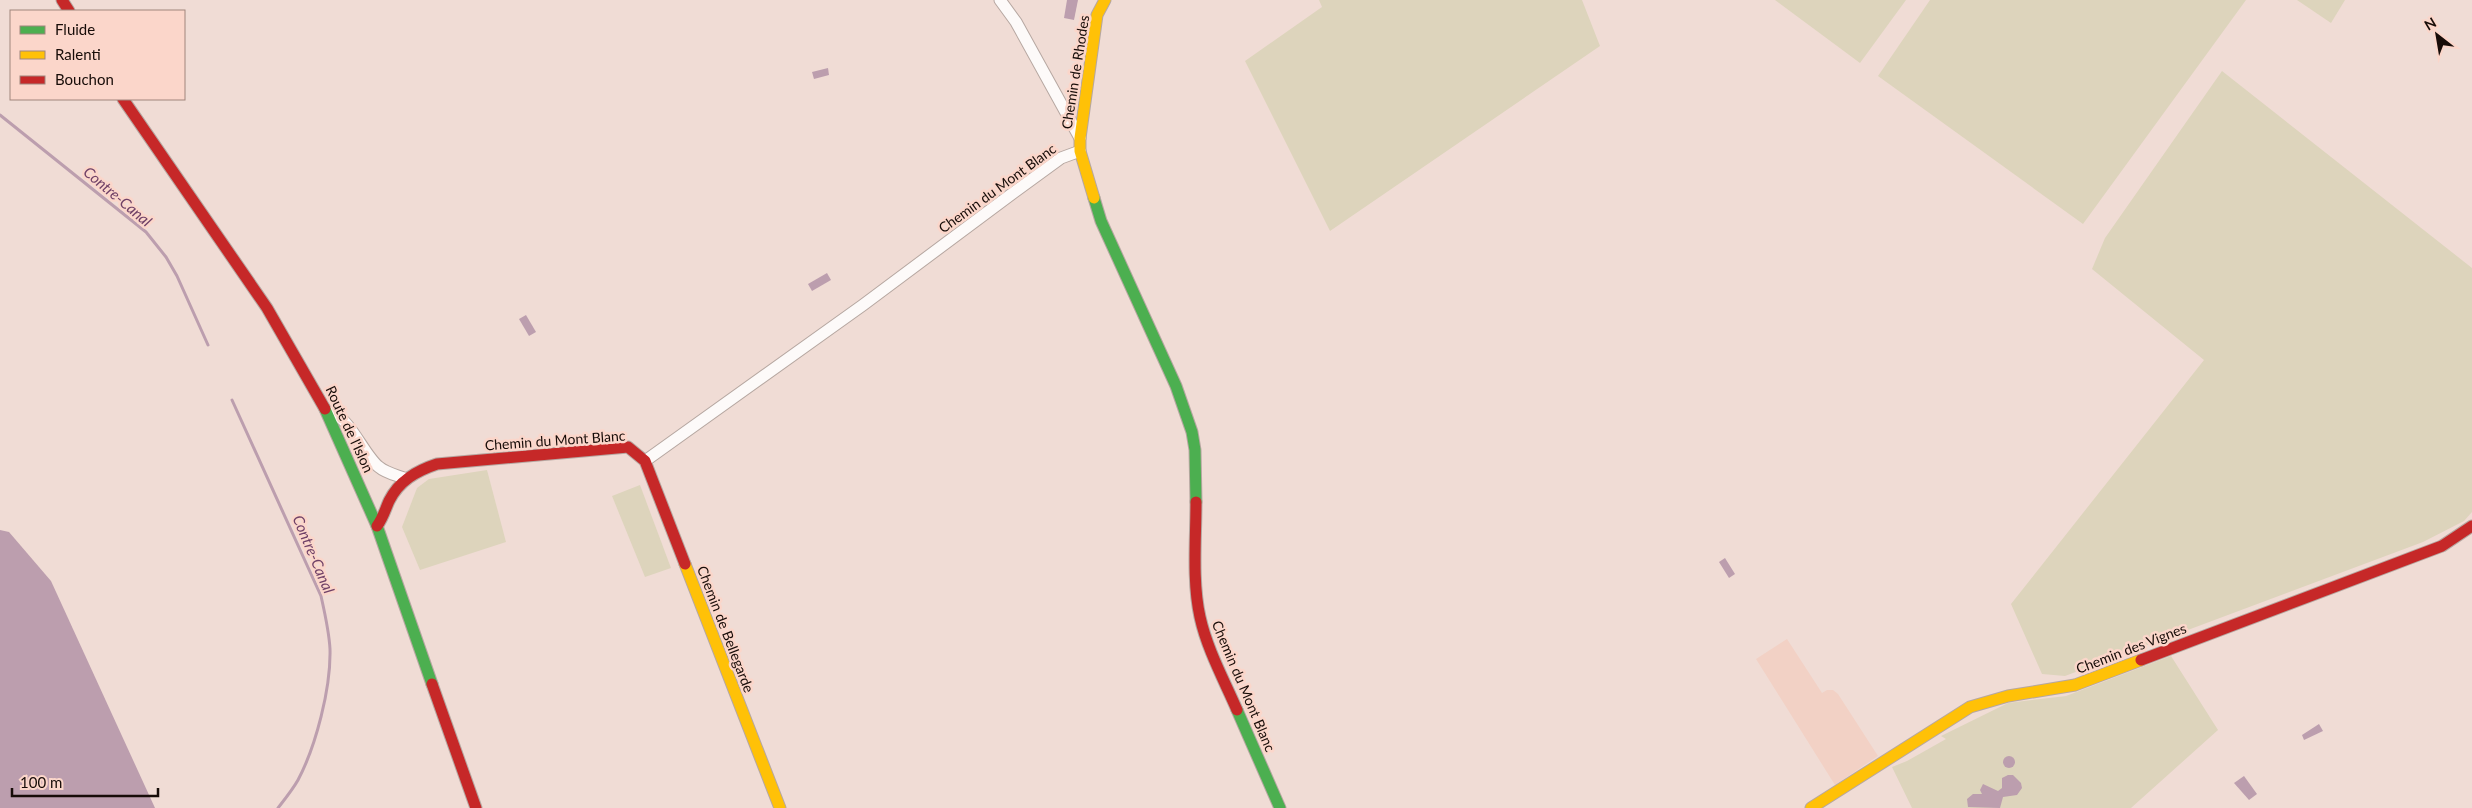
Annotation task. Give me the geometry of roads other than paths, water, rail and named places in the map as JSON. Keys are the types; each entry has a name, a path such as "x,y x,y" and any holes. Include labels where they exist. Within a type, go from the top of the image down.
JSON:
{"street":[{"path":"1000,0 1016,22 1080,138"},
{"name":"Chemin de Rhodes","path":"1080,151 1080,138 1097,15 1105,0"},
{"name":"Route de l'Islon","path":"124,100 267,308 327,412 376,526 476,808"},
{"name":"Chemin du Mont Blanc","path":"404,478 417,470 437,464 628,447 640,455 645,462 863,305 1013,193 1062,158 1080,151 1101,221 1186,409 1195,450 1197,597 1200,617 1207,641 1280,808"},
{"path":"327,412 333,412 342,419 379,467 404,478 390,499 376,526"},
{"name":"Chemin de Bellegarde","path":"645,462 780,808"},
{"name":"Chemin des Vignes","path":"1811,808 1970,707 1992,699 2075,685 2442,546 2472,526"}],"waterway":[{"name":"Contre-Canal","path":"0,115 146,232 166,257 177,276 208,345"},
{"name":"Contre-Canal","path":"232,400 321,596 327,622 330,664 321,716 305,766 298,780 278,808"}]}
